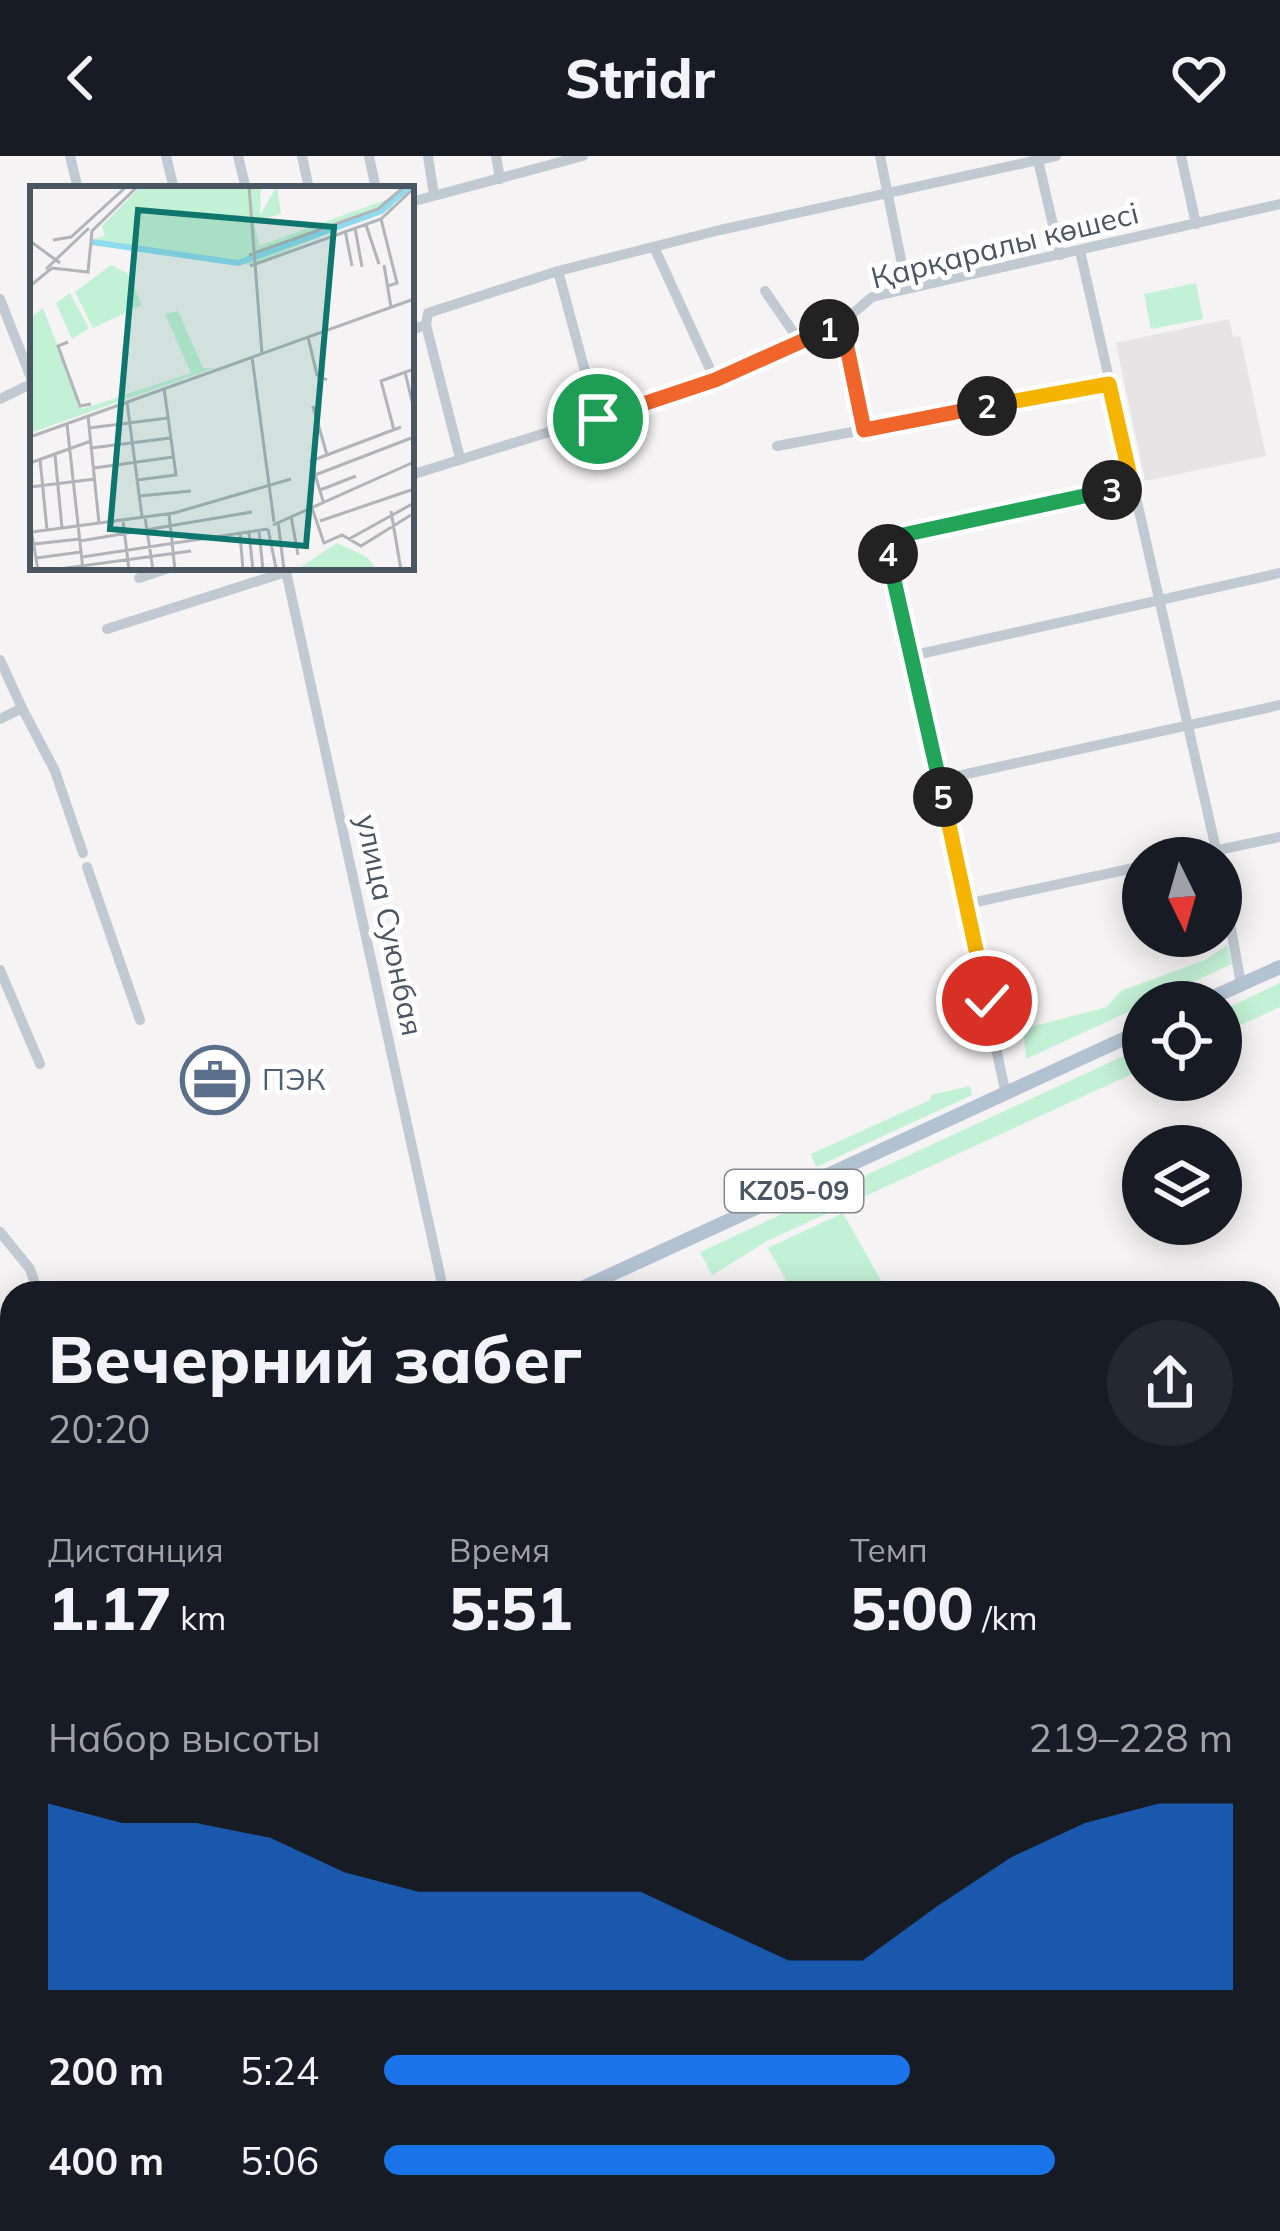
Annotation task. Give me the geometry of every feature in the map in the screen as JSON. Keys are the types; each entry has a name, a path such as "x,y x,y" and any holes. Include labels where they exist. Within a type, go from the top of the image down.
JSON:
{"main road":[{"path":"1242,983 1280,967"},
{"name":"KZ05-09","path":"598,1281 1122,1040"}],"street":[{"path":"70,156 78,186"},
{"path":"166,156 173,186"},
{"path":"238,156 245,186"},
{"path":"302,156 308,186"},
{"path":"369,156 375,186"},
{"path":"428,156 434,195"},
{"path":"496,156 500,178"},
{"path":"414,201 584,156"},
{"path":"880,156 908,289"},
{"path":"460,458 426,325 428,313 558,271 654,247 1056,156"},
{"path":"1180,156 1196,224"},
{"path":"1038,158 1060,255"},
{"name":"Қарқаралы көшесі","path":"414,474 715,380 842,323 872,297 1280,204"},
{"path":"654,247 715,380"},
{"path":"1080,251 1213,837"},
{"path":"558,271 598,419"},
{"path":"765,291 800,342"},
{"path":"0,298 30,375"},
{"path":"842,323 864,430"},
{"path":"414,329 426,325"},
{"path":"0,399 30,384"},
{"path":"777,446 1109,384"},
{"path":"1006,1094 884,539 1132,485"},
{"path":"139,578 163,570"},
{"path":"106,629 286,570"},
{"name":"улица Суюнбая","path":"286,570 441,1281"},
{"path":"911,656 1280,573"},
{"path":"0,660 55,771 83,853"},
{"path":"939,780 1280,705"},
{"path":"0,719 22,708"},
{"path":"1242,847 1280,836"},
{"path":"87,867 140,1020"},
{"path":"967,904 1122,871"},
{"path":"0,970 40,1064"},
{"path":"3,1234 34,1281"}],"shaded area":[{"path":"1229,319 1233,337 1240,336 1266,456 1145,481 1116,343"}],"green space":[{"path":"1196,283 1203,319 1151,329 1144,294"},
{"path":"1230,957 1232,964 1195,981 1148,981 1205,960"},
{"path":"1280,983 1280,1007 1242,1024 1242,1001"},
{"path":"1121,991 1122,1015 1026,1059 1023,1029 1107,1007"},
{"path":"1122,1057 1122,1079 769,1240 712,1275 700,1252"},
{"path":"970,1086 972,1095 816,1167 811,1154 930,1100 931,1095"},
{"path":"843,1213 881,1281 786,1281 768,1248"}],"place":[{"name":"ПЭК","path":"215,1080"}],"route":[{"path":"598,419 715,380 842,323 864,430 1109,384 1132,485 884,539 987,1001"}]}
